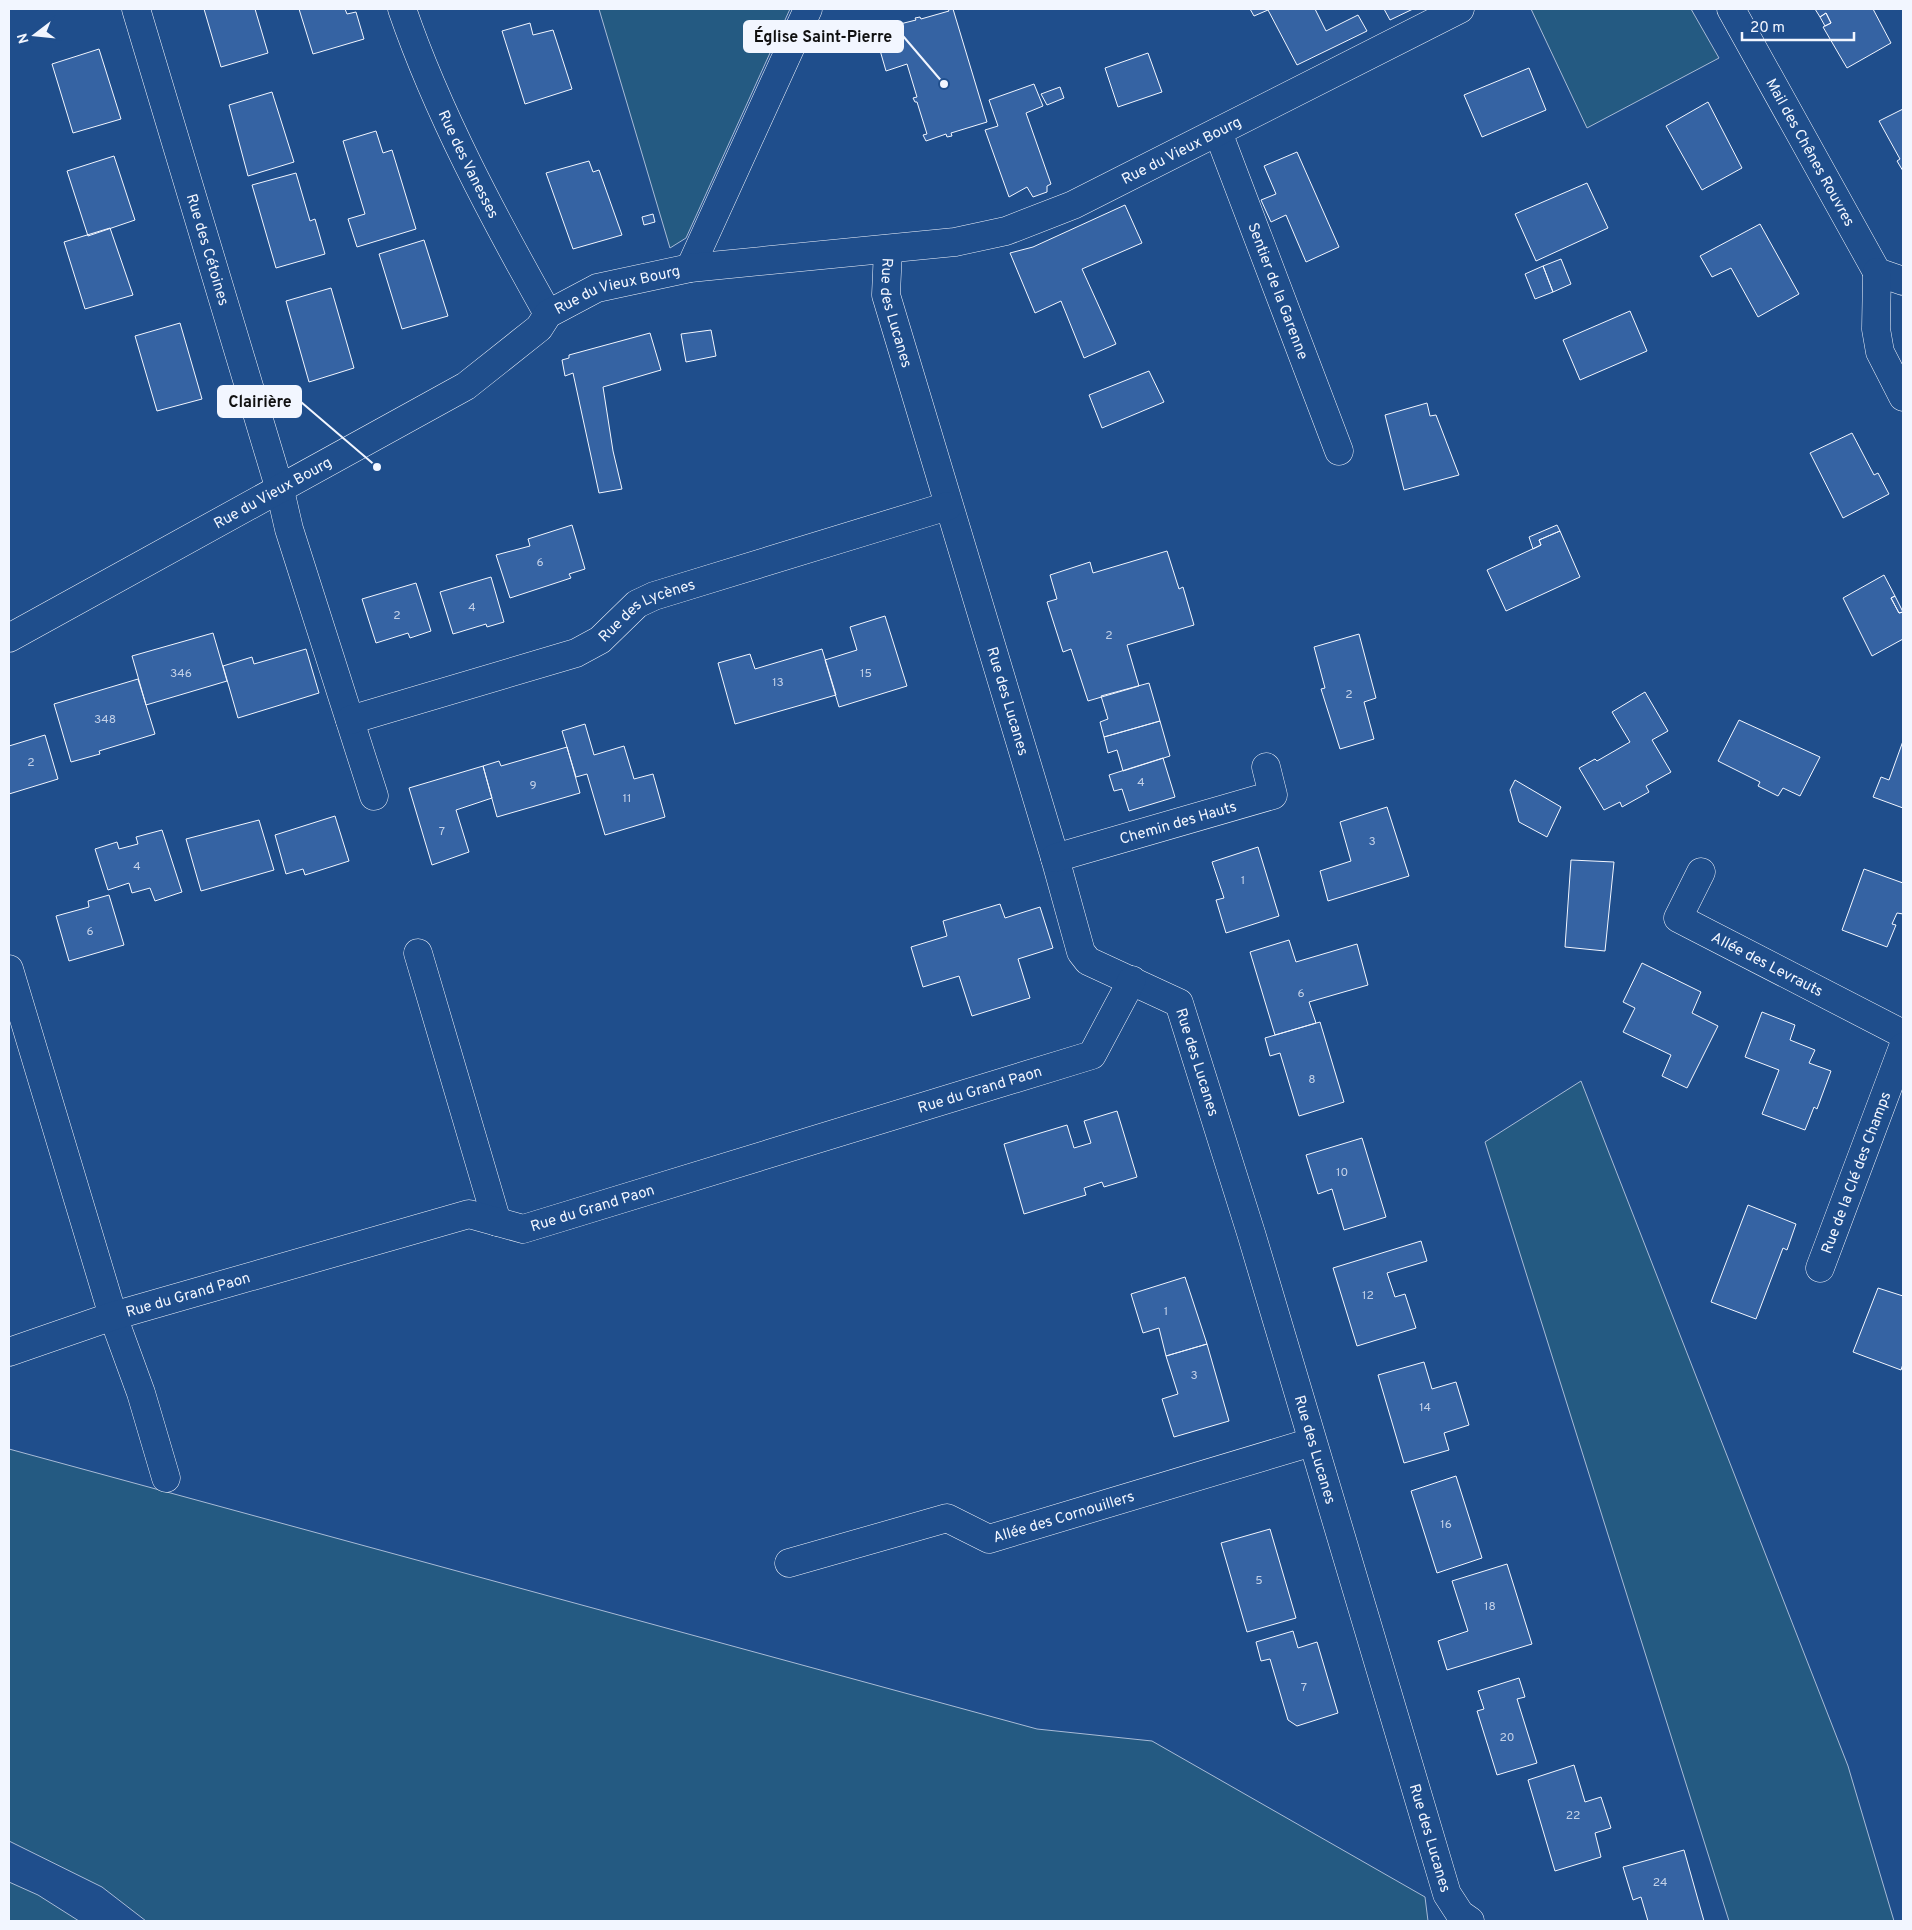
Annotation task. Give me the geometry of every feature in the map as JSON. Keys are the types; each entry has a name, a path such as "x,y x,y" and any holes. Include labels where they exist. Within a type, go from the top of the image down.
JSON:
{"street":[{"name":"Rue des Cétoines","path":"136,9 280,490"},
{"name":"Rue des Vanesses","path":"402,9 421,64 509,246 548,314"},
{"path":"690,268 808,9"},
{"name":"Rue du Vieux Bourg","path":"9,638 466,386 539,328 548,314 597,288 690,268 955,242 1006,231 1073,205 1460,9"},
{"name":"Mail des Chênes Rouvres","path":"1731,9 1877,272"},
{"name":"Sentier de la Garenne","path":"1218,132 1338,451"},
{"name":"Rue des Lucanes","path":"888,249 886,296 1055,858 1081,952 1088,961 1180,1003 1447,1894 1460,1914 1470,1921"},
{"path":"1903,281 1877,272 1876,329 1880,352 1903,396"},
{"path":"280,490 289,529 374,796"},
{"name":"Rue des Lycènes","path":"350,720 576,653 600,640 638,604 654,596 948,506"},
{"name":"Chemin des Hauts","path":"1055,858 1273,795 1266,767"},
{"name":"Allée des Levrauts","path":"1701,872 1678,918 1903,1034"},
{"path":"418,953 497,1222"},
{"path":"9,969 113,1316 141,1393 166,1478"},
{"name":"Rue du Grand Paon","path":"9,1352 113,1316 469,1214 523,1229 1092,1055 1132,980"},
{"name":"Rue de la Clé des Champs","path":"1820,1268 1903,1048"},
{"name":"Allée des Cornouillers","path":"789,1563 948,1518 989,1539 1312,1442"}],"shaded area":[{"path":"599,9 790,9 686,238 670,248"},
{"path":"1531,9 1691,9 1719,58 1587,128"},
{"path":"1581,1081 1848,1766 1894,1921 1729,1921 1485,1142"},
{"path":"9,1449 1037,1729 1152,1741 1425,1897 1428,1921 146,1921 102,1887 9,1841"},
{"path":"9,1882 38,1895 79,1921 9,1921"}],"building":[{"path":"204,9 255,9 268,53 221,67"},
{"path":"299,9 345,9 347,14 356,12 364,39 313,54"},
{"path":"948,9 953,9 987,122 951,133 952,136 947,137 946,134 926,141 923,135 927,134 917,102 913,98 917,97 907,64 886,71 875,33 896,27 895,23 900,22 900,24 916,20 915,18 920,17 921,19 949,11"},
{"path":"1250,9 1315,9 1326,31 1358,15 1367,31 1297,65 1268,10 1254,16"},
{"path":"1384,9 1413,9 1390,20"},
{"path":"1815,9 1873,9 1891,43 1847,68 1823,27 1831,23 1826,13 1820,17"},
{"path":"1826,13 1831,23 1825,26 1820,17"},
{"path":"530,23 533,35 553,30 572,89 525,104 502,31"},
{"path":"99,49 121,119 73,133 52,64"},
{"path":"1148,53 1162,92 1118,107 1105,68"},
{"path":"1529,68 1546,110 1482,137 1464,95"},
{"path":"1034,84 1043,106 1026,113 1051,184 1047,186 1047,192 1033,197 1027,187 1009,197 985,130 998,126 989,100"},
{"path":"1060,87 1064,98 1047,105 1041,94"},
{"path":"272,92 294,162 248,176 229,105"},
{"path":"1708,102 1742,168 1702,190 1666,126"},
{"path":"1903,109 1903,171 1897,161 1900,159 1879,121"},
{"path":"376,131 383,153 392,150 416,229 357,247 348,219 365,214 343,141"},
{"path":"1297,152 1339,247 1306,262 1286,215 1271,222 1261,200 1276,194 1264,166"},
{"path":"114,156 135,220 88,236 67,171"},
{"path":"589,161 593,172 599,170 622,235 573,249 546,173"},
{"path":"296,173 310,221 315,219 325,254 276,268 252,185"},
{"path":"1587,183 1608,228 1536,261 1515,214"},
{"path":"1125,205 1142,243 1082,269 1116,344 1084,358 1061,301 1035,313 1010,253 1033,247"},
{"path":"653,214 655,222 644,225 642,217"},
{"path":"1760,224 1799,294 1758,317 1731,268 1712,277 1700,256"},
{"path":"110,228 133,295 85,309 64,242"},
{"path":"424,240 448,316 402,329 379,254"},
{"path":"1561,259 1571,284 1553,292 1543,266"},
{"path":"1543,266 1553,292 1535,299 1525,274"},
{"path":"331,288 354,368 309,382 286,301"},
{"path":"1630,311 1647,351 1580,380 1563,340"},
{"path":"180,323 202,399 157,411 135,336"},
{"path":"711,330 716,356 686,362 681,334"},
{"path":"650,333 661,370 603,387 613,451 622,489 599,493 573,373 565,376 562,360 569,358 569,355"},
{"path":"1149,371 1164,402 1102,428 1089,395"},
{"path":"1427,403 1430,416 1436,415 1459,475 1404,490 1385,415"},
{"path":"1852,433 1874,475 1878,473 1889,494 1843,518 1810,453"},
{"path":"572,525 585,569 569,574 571,578 510,598 496,555 530,546 528,539"},
{"path":"1557,525 1560,531 1539,540 1541,545 1533,549 1529,537"},
{"path":"1560,531 1580,577 1506,611 1487,570 1541,545 1539,540"},
{"path":"1167,551 1179,589 1183,587 1194,625 1127,645 1139,686 1088,701 1071,649 1063,652 1047,602 1057,599 1050,575 1090,562 1093,573"},
{"path":"1884,575 1895,596 1891,598 1899,613 1903,612 1903,639 1872,656 1843,598"},
{"path":"491,577 504,622 487,627 486,624 453,634 440,592"},
{"path":"416,583 431,631 410,638 408,633 376,643 362,599"},
{"path":"1895,596 1903,612 1899,613 1891,598"},
{"path":"885,616 907,686 839,707 825,660 857,650 850,627"},
{"path":"213,633 227,681 146,705 132,656"},
{"path":"1359,634 1376,698 1364,702 1374,739 1340,749 1321,689 1325,688 1314,647"},
{"path":"306,649 319,693 238,718 223,666 252,657 254,664"},
{"path":"822,649 836,695 735,724 718,663 750,654 755,669"},
{"path":"138,679 155,734 99,751 100,754 71,762 54,704"},
{"path":"1149,683 1160,721 1104,737 1100,722 1108,719 1101,696"},
{"path":"1645,692 1668,731 1652,740 1671,772 1646,786 1649,792 1622,807 1620,802 1604,810 1579,768 1595,759 1597,761 1630,742 1612,712"},
{"path":"1739,720 1820,757 1800,796 1783,788 1778,796 1758,786 1760,782 1718,761"},
{"path":"1160,721 1170,756 1123,771 1117,750 1108,753 1104,737"},
{"path":"585,724 594,755 624,746 634,779 653,774 665,817 605,835 587,774 576,777 562,731"},
{"path":"45,735 58,779 9,794 9,746"},
{"path":"1903,741 1903,808 1873,797 1881,777 1889,780"},
{"path":"567,747 580,793 497,817 483,766 499,761 501,766"},
{"path":"1163,758 1175,797 1129,811 1122,789 1114,791 1109,775"},
{"path":"483,766 492,798 456,810 469,852 432,865 409,788"},
{"path":"1515,780 1561,807 1547,837 1519,822 1510,790"},
{"path":"1387,807 1409,876 1328,901 1320,871 1351,861 1340,822"},
{"path":"335,816 349,861 305,875 303,869 286,874 275,835"},
{"path":"259,820 274,870 201,891 186,839"},
{"path":"162,830 182,892 155,901 150,888 132,893 129,883 108,890 95,849 117,842 119,849 138,844 136,837"},
{"path":"1258,847 1279,916 1226,933 1216,900 1224,898 1212,862"},
{"path":"1571,860 1614,862 1605,951 1565,947"},
{"path":"1864,869 1903,883 1903,914 1897,913 1892,924 1896,925 1887,947 1842,930"},
{"path":"109,895 124,945 69,961 56,916 89,907 88,901"},
{"path":"1000,904 1005,918 1040,907 1053,948 1018,959 1030,998 972,1016 959,976 923,987 911,947 947,936 943,921"},
{"path":"1289,940 1296,962 1357,944 1368,985 1309,1002 1316,1023 1275,1035 1250,952"},
{"path":"1642,963 1701,992 1692,1013 1718,1026 1687,1088 1662,1076 1671,1055 1623,1032 1635,1008 1623,1002"},
{"path":"1762,1012 1795,1025 1790,1040 1815,1050 1809,1063 1831,1071 1817,1109 1814,1107 1805,1130 1762,1114 1779,1070 1745,1057"},
{"path":"1320,1022 1344,1102 1299,1116 1280,1053 1270,1056 1265,1038"},
{"path":"1117,1111 1137,1177 1104,1187 1102,1182 1084,1188 1086,1195 1024,1214 1004,1144 1067,1125 1074,1148 1091,1143 1084,1121"},
{"path":"1362,1138 1386,1217 1344,1230 1332,1189 1318,1194 1306,1155"},
{"path":"1748,1205 1796,1224 1787,1250 1783,1248 1756,1319 1711,1302"},
{"path":"1421,1241 1427,1261 1387,1273 1395,1297 1405,1294 1416,1328 1357,1346 1333,1268"},
{"path":"1185,1277 1207,1344 1166,1356 1159,1328 1143,1333 1131,1294"},
{"path":"1878,1288 1903,1296 1903,1364 1901,1370 1853,1352"},
{"path":"1207,1344 1229,1421 1174,1437 1162,1399 1178,1394 1166,1356"},
{"path":"1424,1362 1432,1389 1456,1382 1469,1425 1444,1433 1449,1450 1404,1463 1378,1375"},
{"path":"1456,1476 1482,1558 1437,1573 1411,1491"},
{"path":"1270,1529 1296,1618 1247,1632 1221,1543"},
{"path":"1507,1564 1532,1644 1447,1670 1438,1641 1468,1631 1452,1581"},
{"path":"1293,1631 1298,1648 1317,1642 1338,1713 1297,1726 1288,1720 1270,1659 1261,1661 1256,1642"},
{"path":"1519,1678 1525,1697 1517,1699 1537,1763 1497,1775 1477,1711 1484,1709 1478,1691"},
{"path":"1574,1765 1585,1802 1601,1797 1611,1828 1595,1833 1601,1857 1555,1871 1528,1780"},
{"path":"1684,1850 1704,1921 1648,1921 1641,1897 1633,1900 1623,1867"}],"place":[{"name":"Église Saint-Pierre","path":"944,84"},
{"name":"Clairière","path":"377,467"}]}
